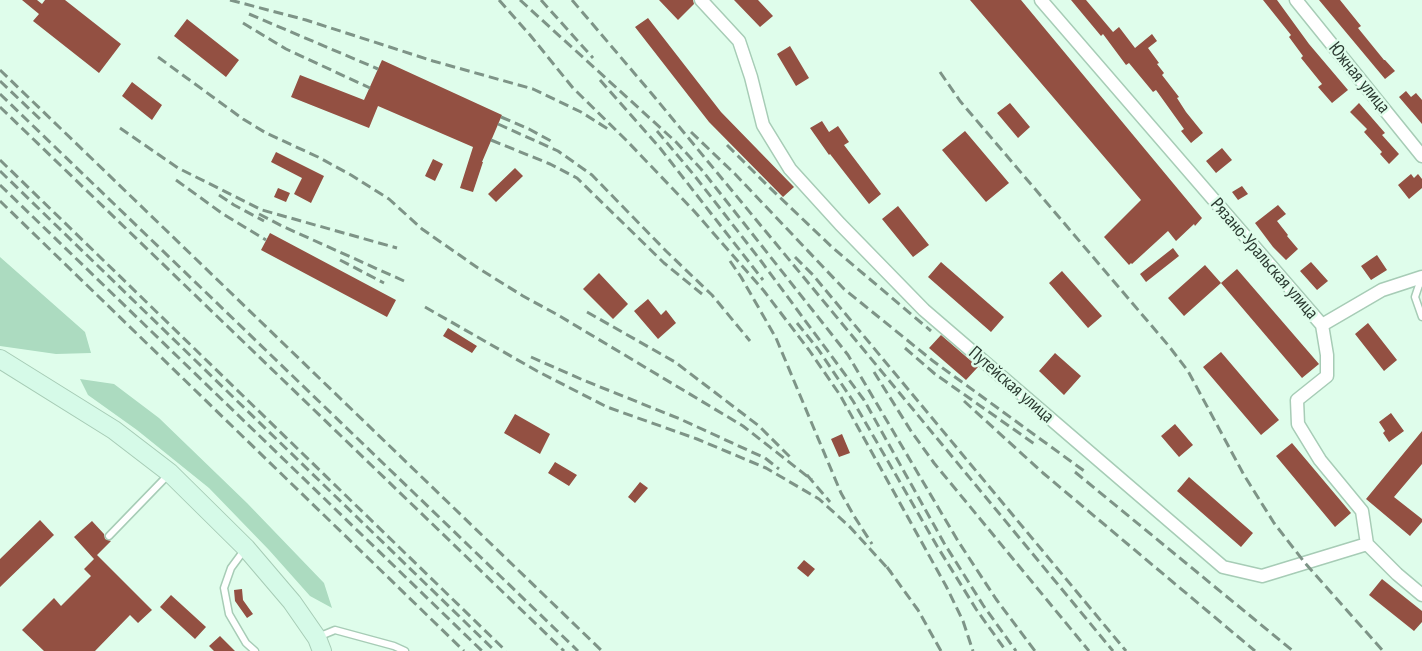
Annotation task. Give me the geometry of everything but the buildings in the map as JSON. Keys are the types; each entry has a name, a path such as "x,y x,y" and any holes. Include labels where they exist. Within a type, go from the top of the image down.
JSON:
{"main road":[{"path":"0,359 114,430 170,473 246,548 292,602 319,646"}],"street":[{"name":"Путейская улица","path":"701,0 739,41 751,77 763,125 772,140 790,169 840,224 924,310 1223,567 1262,576 1367,544"},
{"name":"Рязано-Уральская улица","path":"1041,0 1322,325 1327,376 1297,400 1298,424 1320,460 1362,511 1367,544"},
{"name":"Южная улица","path":"1296,0 1422,156"},
{"path":"1322,325 1382,290 1422,277"},
{"path":"1367,544 1397,574 1422,595"}],"lane":[{"path":"1422,282 1415,297 1422,317"},
{"path":"109,536 170,473"},
{"path":"246,548 231,568 224,588 228,614 246,643 255,651"},
{"path":"319,646 336,630 394,646 405,651"}],"green space":[{"path":"0,257 85,332 91,353 56,354 0,346"},
{"path":"80,379 114,384 159,418 247,503 324,583 332,608 310,596 209,488 137,430 88,395"}],"railway":[{"path":"230,0 306,20 433,61 533,89 581,112 608,129"},
{"path":"499,0 573,88 694,211 764,291 809,350 840,395 946,586 963,621 973,651"},
{"path":"520,0 676,142 701,169 848,355 958,541 996,599 1035,651"},
{"path":"541,0 593,58"},
{"path":"572,0 1113,651"},
{"path":"249,14 378,69"},
{"path":"243,23 286,49 370,88"},
{"path":"158,57 243,119 266,133 318,157 351,175 389,199 422,229 478,268 743,426 812,480"},
{"path":"0,70 602,651"},
{"path":"940,72 960,101 1188,371 1244,475 1274,523 1305,563 1383,651"},
{"path":"600,80 660,148 763,280"},
{"path":"0,81 41,120"},
{"path":"0,94 578,651"},
{"path":"0,107 564,651"},
{"path":"501,117 551,141"},
{"path":"498,124 558,151 592,175 712,295 750,341"},
{"path":"120,128 178,168 262,210 397,248"},
{"path":"657,131 761,261 864,400 944,543 983,605 1016,651"},
{"path":"691,132 735,174 844,289 933,361 1087,473"},
{"path":"491,140 550,164 577,178 664,263 702,294"},
{"path":"727,145 833,248 931,331"},
{"path":"0,160 506,651"},
{"path":"0,171 495,651"},
{"path":"176,180 223,214 266,240"},
{"path":"0,185 482,651"},
{"path":"219,195 264,221"},
{"path":"0,201 464,651"},
{"path":"259,214 404,281"},
{"path":"795,257 813,275 1126,651"},
{"path":"340,260 384,283"},
{"path":"730,261 776,338 841,493 872,544"},
{"path":"425,307 537,371 607,407 697,439 766,468 819,499 849,526 891,572"},
{"path":"587,312 675,362 759,426 790,457"},
{"path":"797,323 818,349 853,401 937,546 976,609 1006,651"},
{"path":"905,348 935,374 1036,445"},
{"path":"531,357 680,419 765,458 779,469"},
{"path":"874,372 911,431 934,463 1089,651"},
{"path":"964,401 1043,473 1255,651"},
{"path":"1075,472 1293,651"},
{"path":"807,475 830,502"},
{"path":"887,567 918,610 941,651"}]}
